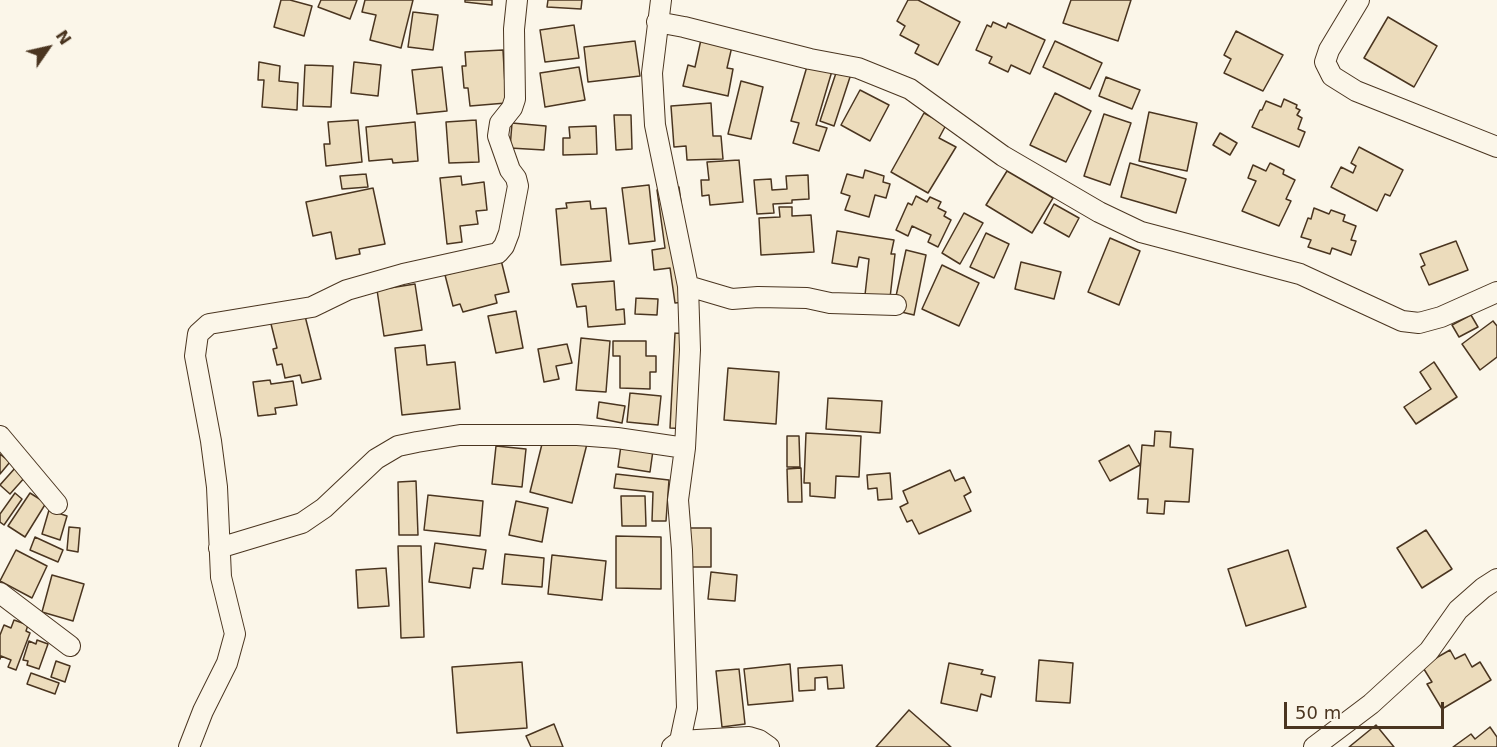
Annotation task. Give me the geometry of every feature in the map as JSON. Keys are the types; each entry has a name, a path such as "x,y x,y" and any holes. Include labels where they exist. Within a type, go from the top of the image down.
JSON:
{"street":[{"path":"189,747 203,711 227,663 235,634 220,577 217,487 195,356 198,334 209,324 312,307 347,290 381,280 498,253 504,246 508,233 518,186 518,181 507,163 498,136 500,123 512,108 515,99 514,29 517,0"},
{"path":"661,0 652,74 655,125 688,286 690,350 686,448 678,500 682,550 687,708 676,744 749,737 759,740 768,747"},
{"path":"1359,0 1329,50 1325,62 1332,76 1356,91 1497,147"},
{"path":"657,22 695,29 810,59 858,68 910,89 1003,156 1099,212 1142,232 1300,274 1402,321 1419,323 1441,317 1497,292"},
{"path":"688,286 732,299 807,298 830,303 896,305"},
{"path":"219,548 302,523 324,508 376,459 398,446 460,435 577,435 686,448"},
{"path":"0,436 57,504"},
{"path":"1314,747 1371,704 1429,651 1458,610 1497,579"},
{"path":"0,593 70,646"}],"building":[{"path":"281,0 312,6 304,36 274,27"},
{"path":"321,0 357,0 350,19 318,7"},
{"path":"365,0 413,0 401,48 370,40 376,15 362,12"},
{"path":"465,0 492,0 492,5 465,2"},
{"path":"548,0 582,0 581,9 547,7"},
{"path":"908,0 918,0 960,22 938,65 915,53 919,45 900,35 905,26 897,21"},
{"path":"1071,0 1131,0 1118,41 1063,23"},
{"path":"413,12 438,15 433,50 408,47"},
{"path":"1388,17 1437,46 1414,87 1364,58"},
{"path":"993,22 1006,28 1008,23 1045,40 1030,74 1011,65 1008,72 989,63 992,57 976,50 987,25 991,27"},
{"path":"574,25 579,58 545,62 540,30"},
{"path":"1236,31 1283,55 1263,91 1224,73 1231,59 1224,55"},
{"path":"702,35 733,42 727,68 733,69 728,96 683,86 688,65 695,67"},
{"path":"635,41 640,76 588,82 584,47"},
{"path":"1055,41 1102,63 1090,89 1043,67"},
{"path":"503,50 506,103 470,106 468,88 464,88 462,66 466,66 465,52"},
{"path":"259,62 280,66 279,81 298,83 297,110 262,107 264,80 258,80"},
{"path":"354,62 381,65 378,96 351,93"},
{"path":"808,63 832,71 816,125 827,128 819,151 793,143 799,123 791,121"},
{"path":"305,65 333,66 331,107 303,106"},
{"path":"442,67 447,111 417,114 412,70"},
{"path":"579,67 585,100 545,107 540,73"},
{"path":"837,70 851,74 834,126 820,121"},
{"path":"1106,77 1140,90 1132,109 1099,96"},
{"path":"741,81 763,87 751,139 728,134"},
{"path":"860,90 889,105 870,141 841,125"},
{"path":"1055,93 1091,111 1066,162 1030,145"},
{"path":"1284,99 1297,105 1296,108 1300,110 1297,115 1302,118 1298,129 1305,132 1299,147 1252,127 1266,101 1281,107"},
{"path":"711,103 713,136 721,136 723,159 687,160 686,146 674,147 671,106"},
{"path":"1149,112 1197,123 1187,171 1139,161"},
{"path":"924,113 946,125 939,138 956,147 928,193 891,172"},
{"path":"1104,114 1131,123 1110,185 1084,176"},
{"path":"614,115 631,115 632,149 616,150"},
{"path":"358,120 362,162 326,166 324,144 330,144 328,122"},
{"path":"476,120 479,162 449,163 446,122"},
{"path":"415,122 418,161 393,163 392,159 369,161 366,127"},
{"path":"512,123 546,126 544,150 510,148"},
{"path":"596,126 597,154 563,155 563,138 570,138 569,127"},
{"path":"1220,133 1237,143 1230,155 1213,145"},
{"path":"1359,147 1403,170 1390,196 1385,194 1377,211 1331,187 1341,167 1353,173 1356,166 1351,163"},
{"path":"739,160 743,202 710,205 709,195 702,196 701,180 709,180 707,162"},
{"path":"1130,163 1186,179 1176,213 1121,197"},
{"path":"1270,163 1284,170 1283,174 1295,180 1286,199 1291,201 1279,226 1242,211 1256,181 1248,178 1253,165 1266,171"},
{"path":"865,170 884,176 883,182 890,184 886,198 875,195 869,217 845,210 850,196 841,193 847,174 863,178"},
{"path":"1007,171 1053,198 1032,233 986,205"},
{"path":"366,174 368,187 342,189 340,176"},
{"path":"808,175 809,199 773,204 774,213 757,214 754,180 771,179 772,190 787,189 786,176"},
{"path":"461,176 462,185 484,182 487,210 476,211 478,224 460,226 462,242 447,244 440,178"},
{"path":"649,185 655,241 629,244 622,188"},
{"path":"679,187 694,301 675,303 670,268 654,270 652,250 665,248 657,190"},
{"path":"373,188 385,244 359,249 360,254 336,259 331,232 313,236 306,202"},
{"path":"916,196 927,202 930,197 941,202 938,208 946,212 944,216 951,220 938,247 928,242 931,235 912,226 908,236 896,230 908,203 912,205"},
{"path":"590,201 591,209 606,208 611,261 561,265 556,209 567,208 566,203"},
{"path":"1054,204 1079,218 1069,237 1044,223"},
{"path":"779,207 792,207 792,216 811,215 814,252 761,255 759,218 780,217"},
{"path":"1314,208 1329,214 1331,210 1345,215 1343,221 1356,226 1351,240 1356,241 1351,255 1332,248 1330,254 1308,247 1311,240 1301,237"},
{"path":"964,213 983,223 960,264 942,253"},
{"path":"837,231 894,240 891,254 895,254 890,298 865,295 869,259 859,257 857,267 832,263"},
{"path":"986,233 1009,244 994,278 970,267"},
{"path":"1110,238 1140,251 1119,305 1088,292"},
{"path":"1456,241 1468,270 1429,285 1421,267 1425,265 1420,254"},
{"path":"906,250 926,255 914,315 893,310"},
{"path":"501,260 509,292 495,295 497,303 463,312 460,304 453,306 445,275"},
{"path":"1021,262 1061,272 1054,299 1015,289"},
{"path":"942,265 979,283 959,326 922,309"},
{"path":"614,281 616,310 624,309 625,324 588,327 586,306 577,307 572,284"},
{"path":"415,284 422,330 384,336 377,290"},
{"path":"636,298 658,299 657,315 635,314"},
{"path":"516,311 523,348 496,353 488,316"},
{"path":"1471,315 1478,327 1459,337 1452,325"},
{"path":"305,316 321,379 302,383 300,375 285,378 282,364 277,365 273,349 277,348 270,320"},
{"path":"1493,321 1497,326 1497,357 1480,370 1462,344"},
{"path":"675,333 695,334 690,429 670,428"},
{"path":"581,338 610,341 606,392 576,390"},
{"path":"613,341 646,341 646,356 656,356 656,372 650,372 650,389 620,388 620,356 613,356"},
{"path":"567,344 572,363 556,366 559,379 544,382 538,349"},
{"path":"425,345 427,365 455,362 460,409 402,415 395,348"},
{"path":"1434,362 1457,397 1416,424 1404,407 1431,389 1420,372"},
{"path":"728,368 779,372 776,424 724,420"},
{"path":"270,380 271,384 293,381 297,405 275,408 276,414 258,416 253,382"},
{"path":"630,393 661,396 658,425 627,422"},
{"path":"828,398 882,401 880,433 826,429"},
{"path":"599,402 625,406 622,423 597,418"},
{"path":"546,428 588,440 572,503 530,492"},
{"path":"623,431 655,436 650,472 618,467"},
{"path":"1155,431 1171,432 1170,447 1193,449 1189,502 1165,501 1164,514 1147,513 1148,499 1138,499 1142,445 1154,446"},
{"path":"806,433 861,436 859,477 836,476 835,498 810,496 810,483 804,483"},
{"path":"787,436 799,436 800,467 787,467"},
{"path":"1129,445 1140,465 1110,481 1099,461"},
{"path":"496,446 526,449 522,487 492,484"},
{"path":"0,454 10,462 0,474"},
{"path":"16,467 26,476 10,494 0,485"},
{"path":"801,468 802,502 788,502 787,469"},
{"path":"950,470 955,481 964,477 971,492 964,496 971,511 919,534 912,520 907,522 900,507 908,503 903,491"},
{"path":"890,473 892,499 878,500 877,488 868,489 867,475"},
{"path":"616,474 669,480 666,521 652,521 653,492 614,488"},
{"path":"416,481 418,535 399,535 398,482"},
{"path":"15,493 22,499 4,525 0,522 0,514"},
{"path":"30,493 46,503 25,537 8,526"},
{"path":"428,495 483,501 480,536 424,530"},
{"path":"621,496 645,496 646,526 622,526"},
{"path":"516,501 548,508 542,542 509,535"},
{"path":"49,510 67,516 60,540 42,534"},
{"path":"69,527 80,528 78,552 67,550"},
{"path":"679,528 711,528 711,567 679,567"},
{"path":"1426,530 1452,569 1422,588 1397,548"},
{"path":"616,536 661,537 661,589 616,588"},
{"path":"35,537 63,550 58,562 30,550"},
{"path":"435,543 486,550 483,569 473,568 470,588 429,582"},
{"path":"398,546 421,546 424,637 401,638"},
{"path":"16,550 47,566 32,598 0,581"},
{"path":"1288,550 1306,607 1246,626 1228,569"},
{"path":"505,554 544,558 542,587 502,584"},
{"path":"552,555 606,561 602,600 548,594"},
{"path":"386,568 389,606 358,608 356,570"},
{"path":"711,572 737,575 735,601 708,599"},
{"path":"52,575 84,584 73,621 42,612"},
{"path":"14,620 28,625 26,631 30,633 16,670 8,667 11,660 1,656 0,659 0,635 4,625 11,628"},
{"path":"37,640 48,644 39,669 27,665 28,661 23,660 29,641 36,644"},
{"path":"1450,650 1455,659 1465,654 1472,667 1480,662 1491,680 1442,709 1427,684 1432,682 1422,666"},
{"path":"1039,660 1073,663 1070,703 1036,701"},
{"path":"56,661 70,666 65,682 51,677"},
{"path":"522,662 527,728 457,733 452,667"},
{"path":"949,663 983,670 981,674 995,677 991,697 981,694 977,711 941,703"},
{"path":"790,664 793,701 748,705 744,669"},
{"path":"842,665 844,688 828,689 827,677 815,678 815,690 799,691 798,668"},
{"path":"739,669 745,724 722,727 716,671"},
{"path":"31,673 59,683 55,694 27,684"},
{"path":"909,710 951,747 876,747"},
{"path":"554,724 563,747 531,747 526,736"},
{"path":"1376,725 1394,747 1349,747"},
{"path":"1490,727 1497,737 1497,747 1453,747 1471,734 1475,739"}]}
